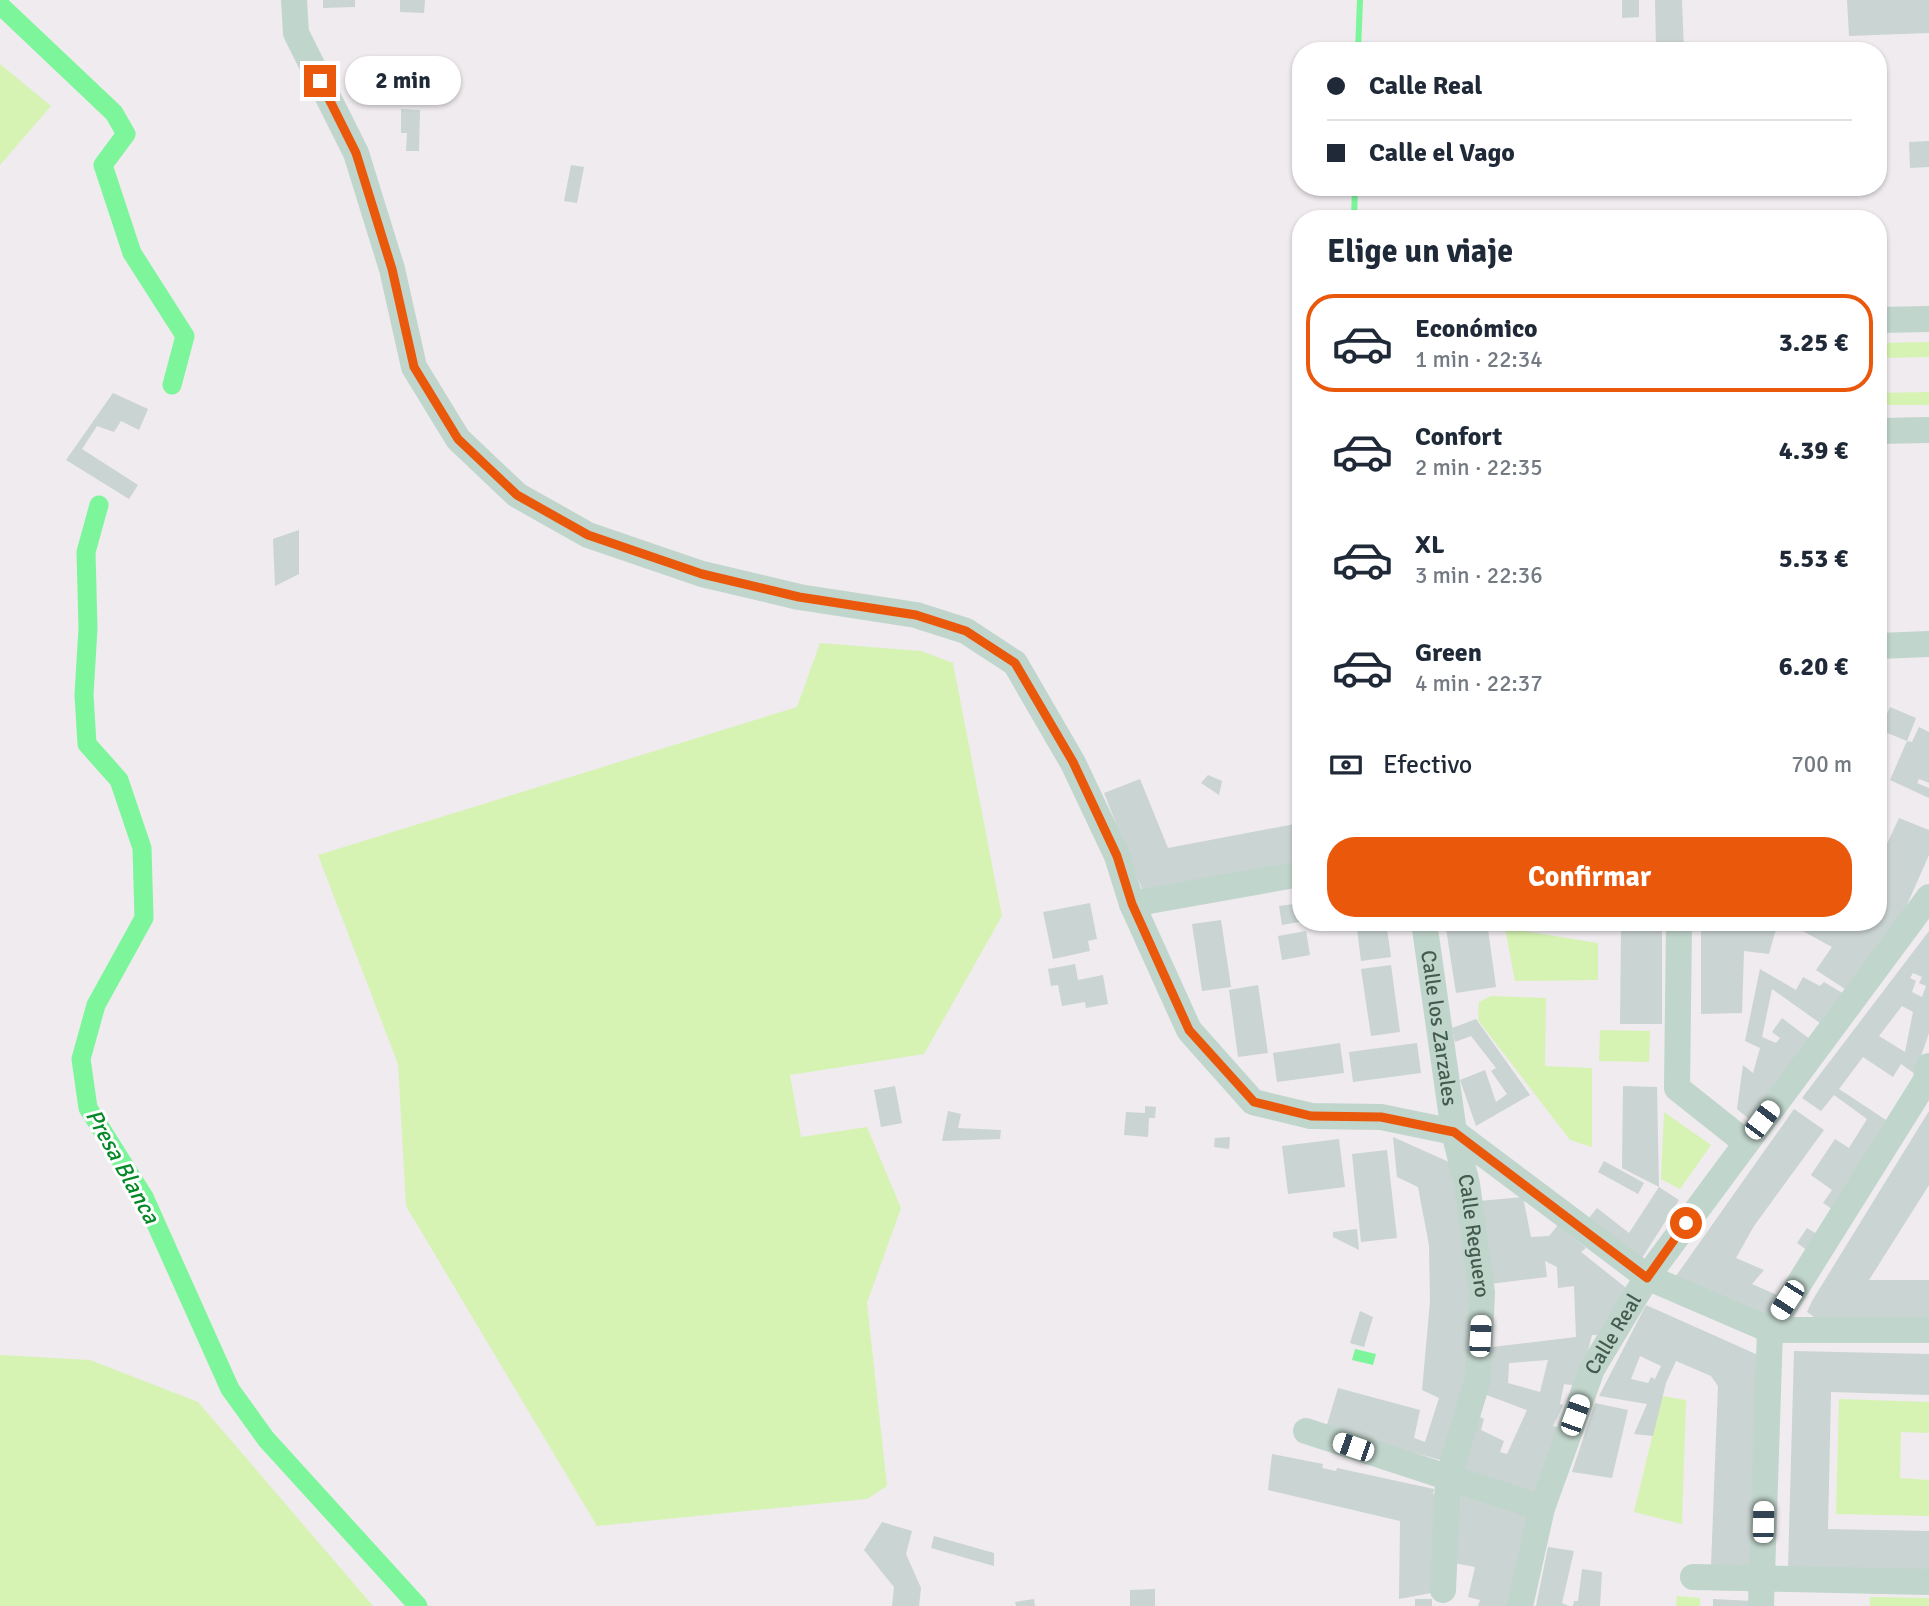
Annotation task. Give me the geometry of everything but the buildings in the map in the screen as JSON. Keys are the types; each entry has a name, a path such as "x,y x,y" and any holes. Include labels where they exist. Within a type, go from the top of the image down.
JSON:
{"street":[{"path":"294,0 296,33 356,153 392,269 414,367 458,439 517,495 588,535 702,574 799,597 916,615 966,631 1015,663 1073,762 1117,856 1132,904 1189,1030 1254,1102 1311,1116 1381,1117 1454,1132 1647,1278 1770,1330 1929,1330"},
{"path":"1887,320 1929,319"},
{"path":"1887,431 1929,430"},
{"path":"1887,646 1929,644"},
{"path":"1132,904 1292,875"},
{"name":"Calle Real","path":"1520,1606 1542,1508 1591,1369 1647,1278 1745,1142 1929,897"},
{"name":"Calle los Zarzales","path":"1425,931 1454,1132"},
{"path":"1679,931 1677,1088 1745,1142"},
{"path":"1761,1606 1770,1330 1925,1082 1929,1066"},
{"name":"Calle Reguero","path":"1443,1590 1448,1479 1478,1379 1482,1293 1467,1184 1454,1132"},
{"path":"1306,1431 1542,1508"},
{"path":"1693,1577 1929,1582"}],"shaded area":[{"path":"0,64 51,106 0,165"},
{"path":"1929,342 1929,357 1887,358 1887,343"},
{"path":"1929,392 1929,405 1887,405 1887,393"},
{"path":"820,643 921,651 953,663 1002,916 924,1054 790,1075 801,1137 867,1127 901,1208 867,1303 887,1486 867,1499 597,1526 406,1206 398,1064 318,855 797,707"},
{"path":"1506,931 1524,931 1598,943 1598,980 1515,981"},
{"path":"1491,996 1546,998 1545,1066 1592,1068 1592,1147 1570,1140 1478,1020 1479,1002"},
{"path":"1600,1030 1650,1031 1649,1062 1599,1061"},
{"path":"1664,1112 1711,1145 1680,1189 1661,1179"},
{"path":"1355,1349 1376,1354 1373,1365 1352,1360"},
{"path":"0,1355 90,1360 198,1402 373,1606 0,1606"},
{"path":"1662,1396 1686,1400 1682,1524 1634,1512"},
{"path":"1839,1399 1929,1402 1929,1433 1901,1432 1900,1478 1929,1480 1929,1516 1836,1514"},
{"path":"1677,1596 1700,1598 1700,1606 1676,1606"},
{"path":"1870,1597 1929,1598 1929,1606 1870,1606"}],"waterway":[{"path":"1358,42 1360,0"},
{"name":"Presa Blanca","path":"0,5 114,113 126,134 103,165 132,253 185,336 172,385"},
{"path":"1354,210 1355,196"},
{"name":"Presa Blanca","path":"99,505 86,552 88,628 84,695 87,744 119,780 142,848 144,918 96,1005 81,1059 88,1108 144,1197 230,1389 266,1439 418,1606"}],"route":[{"path":"320,81 356,153 392,269 414,367 458,439 517,495 588,535 702,574 799,597 916,615 966,631 1015,663 1073,762 1117,856 1132,904 1189,1030 1254,1102 1311,1116 1381,1117 1454,1132 1647,1278 1686,1223"}]}
